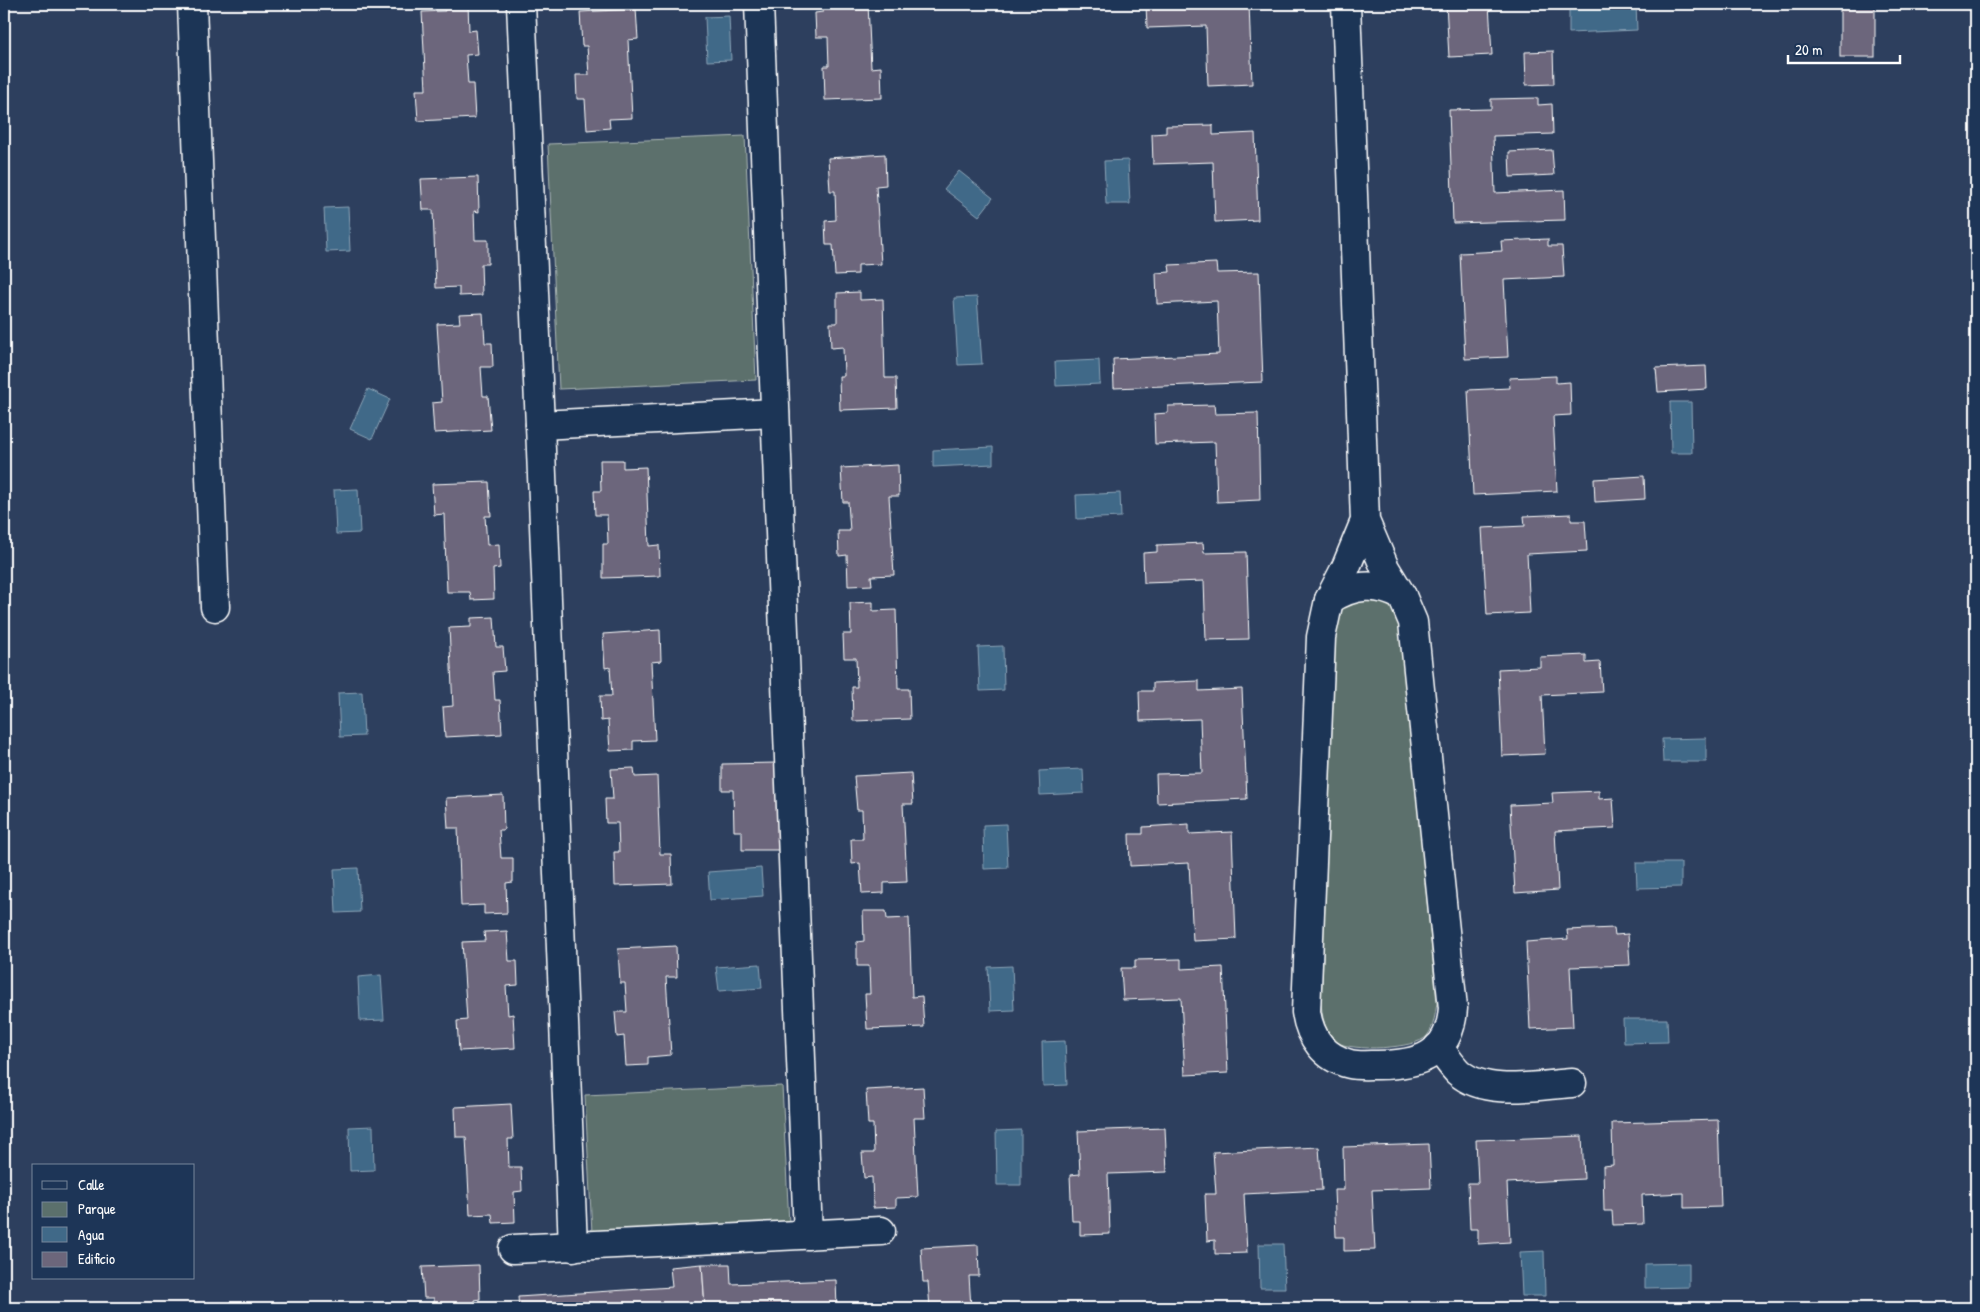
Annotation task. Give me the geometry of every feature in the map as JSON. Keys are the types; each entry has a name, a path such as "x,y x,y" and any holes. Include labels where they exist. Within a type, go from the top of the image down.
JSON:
{"street":[{"path":"192,4 215,607"},
{"path":"521,4 573,1246"},
{"path":"759,4 808,1235"},
{"path":"1346,4 1365,521 1385,568 1410,611 1416,640 1453,1008 1450,1028 1438,1047 1426,1058 1400,1065 1351,1065 1338,1060 1316,1043 1308,1023 1306,1003 1321,637 1329,600 1355,548 1365,521"},
{"path":"540,425 775,413"},
{"path":"1329,600 1350,588 1365,586 1391,590 1402,596"},
{"path":"1438,1047 1459,1072 1486,1087 1502,1088 1572,1083"},
{"path":"513,1249 882,1231"}],"green space":[{"path":"745,136 756,380 559,389 548,144"},
{"path":"1358,597 1388,602 1400,622 1437,1003 1433,1025 1427,1036 1410,1044 1383,1048 1355,1047 1337,1042 1329,1033 1324,1023 1321,1001 1336,625 1342,608 1348,602"},
{"path":"782,1086 789,1224 592,1233 585,1095"}],"water":[{"path":"1636,4 1637,30 1569,33 1569,5"},
{"path":"729,16 731,60 707,61 705,17"},
{"path":"1128,160 1130,204 1106,204 1104,161"},
{"path":"959,171 993,198 979,216 944,189"},
{"path":"348,207 350,251 326,252 324,208"},
{"path":"977,297 982,364 958,365 954,298"},
{"path":"1099,360 1100,384 1056,386 1055,362"},
{"path":"368,389 390,399 372,439 350,429"},
{"path":"1670,402 1691,402 1692,453 1671,453"},
{"path":"993,447 993,464 933,467 933,450"},
{"path":"358,489 360,533 336,534 334,490"},
{"path":"1120,493 1121,517 1077,519 1076,495"},
{"path":"1003,646 1004,690 980,691 978,647"},
{"path":"362,692 364,736 340,737 338,693"},
{"path":"1706,738 1706,762 1663,762 1662,739"},
{"path":"1083,769 1084,793 1040,795 1039,771"},
{"path":"1006,824 1008,868 984,869 983,825"},
{"path":"1636,863 1681,863 1681,887 1637,888"},
{"path":"358,868 360,912 336,913 334,869"},
{"path":"761,868 763,896 710,900 708,872"},
{"path":"760,964 762,988 719,991 716,967"},
{"path":"1012,966 1014,1010 990,1011 988,967"},
{"path":"381,975 384,1020 360,1021 358,977"},
{"path":"1623,1019 1667,1019 1668,1042 1624,1043"},
{"path":"1065,1041 1067,1085 1043,1086 1042,1042"},
{"path":"373,1126 374,1170 350,1171 349,1127"},
{"path":"1021,1130 1021,1185 997,1185 996,1131"},
{"path":"1259,1244 1283,1244 1285,1288 1260,1288"},
{"path":"1544,1251 1545,1296 1522,1296 1520,1252"},
{"path":"1689,1263 1689,1287 1645,1288 1645,1264"}],"building":[{"path":"444,4 468,4 469,31 476,30 478,54 466,55 468,84 473,84 475,118 418,121 416,90 426,90 422,12 445,11"},
{"path":"823,4 868,4 871,68 881,67 882,98 825,100 824,66 829,66 828,37 816,37 815,13 823,12"},
{"path":"1146,4 1249,4 1252,84 1208,86 1206,26 1147,28"},
{"path":"1446,4 1489,4 1492,55 1449,57"},
{"path":"1840,4 1875,4 1875,57 1840,57"},
{"path":"636,9 638,39 628,40 632,118 609,119 610,128 587,130 585,99 577,99 576,75 589,75 587,46 582,46 580,12"},
{"path":"1553,51 1554,84 1526,85 1525,52"},
{"path":"1538,98 1538,105 1552,104 1553,134 1493,136 1495,193 1564,190 1565,220 1453,223 1449,110 1491,109 1491,99"},
{"path":"1213,125 1213,135 1255,133 1258,220 1215,222 1213,162 1153,164 1152,134 1166,133 1166,126"},
{"path":"1552,150 1554,175 1510,177 1509,152"},
{"path":"885,154 886,185 876,186 881,264 858,265 858,274 835,275 833,245 826,245 825,221 836,220 835,191 830,191 828,158"},
{"path":"478,177 479,212 474,211 475,240 488,240 488,264 481,264 482,295 459,296 459,287 436,288 433,210 423,210 421,179"},
{"path":"1548,239 1548,246 1562,246 1564,277 1504,280 1508,357 1465,359 1460,253 1502,251 1501,241"},
{"path":"1216,263 1217,273 1259,272 1263,382 1114,388 1113,359 1219,354 1217,301 1157,304 1156,273 1170,272 1169,265"},
{"path":"860,292 860,300 883,299 885,378 896,378 897,408 840,410 839,376 844,376 843,347 831,348 830,323 837,323 837,293"},
{"path":"483,313 485,343 492,343 493,367 481,367 483,396 488,396 491,430 434,433 432,403 442,402 437,324 460,323 459,314"},
{"path":"1706,366 1707,389 1658,392 1656,368"},
{"path":"1556,376 1556,383 1570,382 1571,415 1553,416 1557,491 1473,495 1468,390 1510,388 1509,378"},
{"path":"1214,405 1215,414 1258,413 1260,500 1217,502 1215,442 1155,444 1154,414 1168,413 1168,406"},
{"path":"600,460 623,460 623,468 646,467 649,546 659,545 660,576 603,578 603,544 608,544 607,515 595,515 594,491 601,491"},
{"path":"898,465 899,496 889,496 894,575 871,576 872,585 848,586 847,555 839,556 838,531 850,531 848,502 843,502 841,468"},
{"path":"1644,476 1645,499 1595,502 1594,479"},
{"path":"489,482 491,516 485,516 487,545 499,544 500,568 493,569 494,599 471,600 470,592 447,592 444,514 434,515 432,484"},
{"path":"1571,514 1571,521 1585,521 1587,551 1527,554 1530,613 1487,615 1482,528 1525,526 1524,516"},
{"path":"1203,543 1204,553 1246,552 1249,639 1206,640 1204,581 1144,583 1143,553 1157,552 1157,545"},
{"path":"873,602 873,611 896,610 898,689 909,689 910,719 853,721 852,687 857,687 856,658 844,658 843,634 851,634 850,603"},
{"path":"494,617 496,647 503,647 505,671 493,672 495,700 500,700 502,734 445,737 443,707 453,706 449,628 471,627 471,618"},
{"path":"660,630 661,661 651,662 655,740 633,741 633,750 610,751 608,720 601,721 600,696 612,696 610,667 605,668 603,634"},
{"path":"1586,655 1586,663 1600,662 1602,692 1542,695 1545,754 1502,756 1498,669 1540,667 1540,657"},
{"path":"1199,681 1199,691 1242,689 1247,799 1157,803 1156,774 1202,773 1200,719 1140,721 1139,691 1153,691 1153,683"},
{"path":"778,763 780,850 742,850 742,831 734,831 733,790 722,790 722,764"},
{"path":"634,768 635,777 657,776 660,854 671,854 672,884 615,886 614,852 619,852 618,823 606,823 605,799 613,799 611,769"},
{"path":"911,773 913,804 903,804 907,882 884,883 884,893 862,894 860,863 852,864 851,839 863,839 862,810 857,810 854,776"},
{"path":"1599,791 1599,799 1613,798 1615,828 1555,831 1558,890 1515,893 1510,805 1553,803 1552,793"},
{"path":"503,795 504,830 499,830 501,858 513,858 513,882 506,883 507,913 484,914 484,905 461,906 458,828 448,828 446,798"},
{"path":"1189,824 1189,834 1232,832 1236,939 1193,941 1189,863 1130,866 1129,834 1143,834 1143,827"},
{"path":"863,911 886,911 887,919 909,918 912,997 922,996 924,1027 867,1029 865,994 870,994 869,966 857,966 857,942 864,941"},
{"path":"1614,928 1615,935 1628,934 1630,965 1570,967 1573,1027 1530,1029 1526,942 1568,939 1567,930"},
{"path":"507,931 509,961 517,961 518,985 506,986 508,1015 513,1014 515,1048 459,1051 457,1021 467,1020 462,942 485,941 484,932"},
{"path":"676,946 677,977 666,977 671,1055 648,1057 648,1065 626,1066 624,1036 617,1037 615,1012 627,1012 625,983 620,983 618,949"},
{"path":"1181,959 1181,969 1223,967 1228,1073 1185,1075 1181,998 1123,1000 1121,968 1135,968 1135,960"},
{"path":"923,1087 925,1118 914,1118 918,1197 896,1198 896,1207 873,1208 872,1177 864,1178 862,1153 874,1153 873,1124 868,1124 866,1090"},
{"path":"511,1104 513,1139 508,1139 509,1167 521,1167 522,1191 514,1192 515,1222 493,1223 492,1214 470,1215 466,1137 456,1137 455,1107"},
{"path":"1718,1120 1721,1207 1684,1208 1684,1193 1642,1195 1643,1224 1613,1225 1612,1211 1604,1211 1603,1166 1613,1165 1612,1123"},
{"path":"1165,1128 1167,1172 1108,1174 1110,1234 1080,1235 1080,1221 1072,1221 1070,1175 1080,1174 1078,1131"},
{"path":"1582,1136 1584,1179 1507,1183 1510,1242 1478,1244 1478,1229 1470,1229 1468,1183 1478,1183 1476,1140"},
{"path":"1429,1144 1431,1188 1372,1190 1375,1250 1344,1251 1344,1237 1336,1237 1334,1190 1344,1190 1343,1147"},
{"path":"1319,1147 1322,1190 1244,1194 1247,1253 1215,1254 1215,1240 1207,1241 1205,1194 1216,1194 1213,1152"},
{"path":"978,1245 979,1276 969,1276 971,1308 930,1308 928,1282 923,1282 921,1248"},
{"path":"702,1264 705,1308 519,1308 518,1297 672,1287 670,1267"},
{"path":"702,1264 730,1264 731,1284 836,1280 837,1308 705,1308"},
{"path":"479,1265 480,1299 475,1300 476,1308 434,1308 434,1298 424,1298 422,1267"}]}
